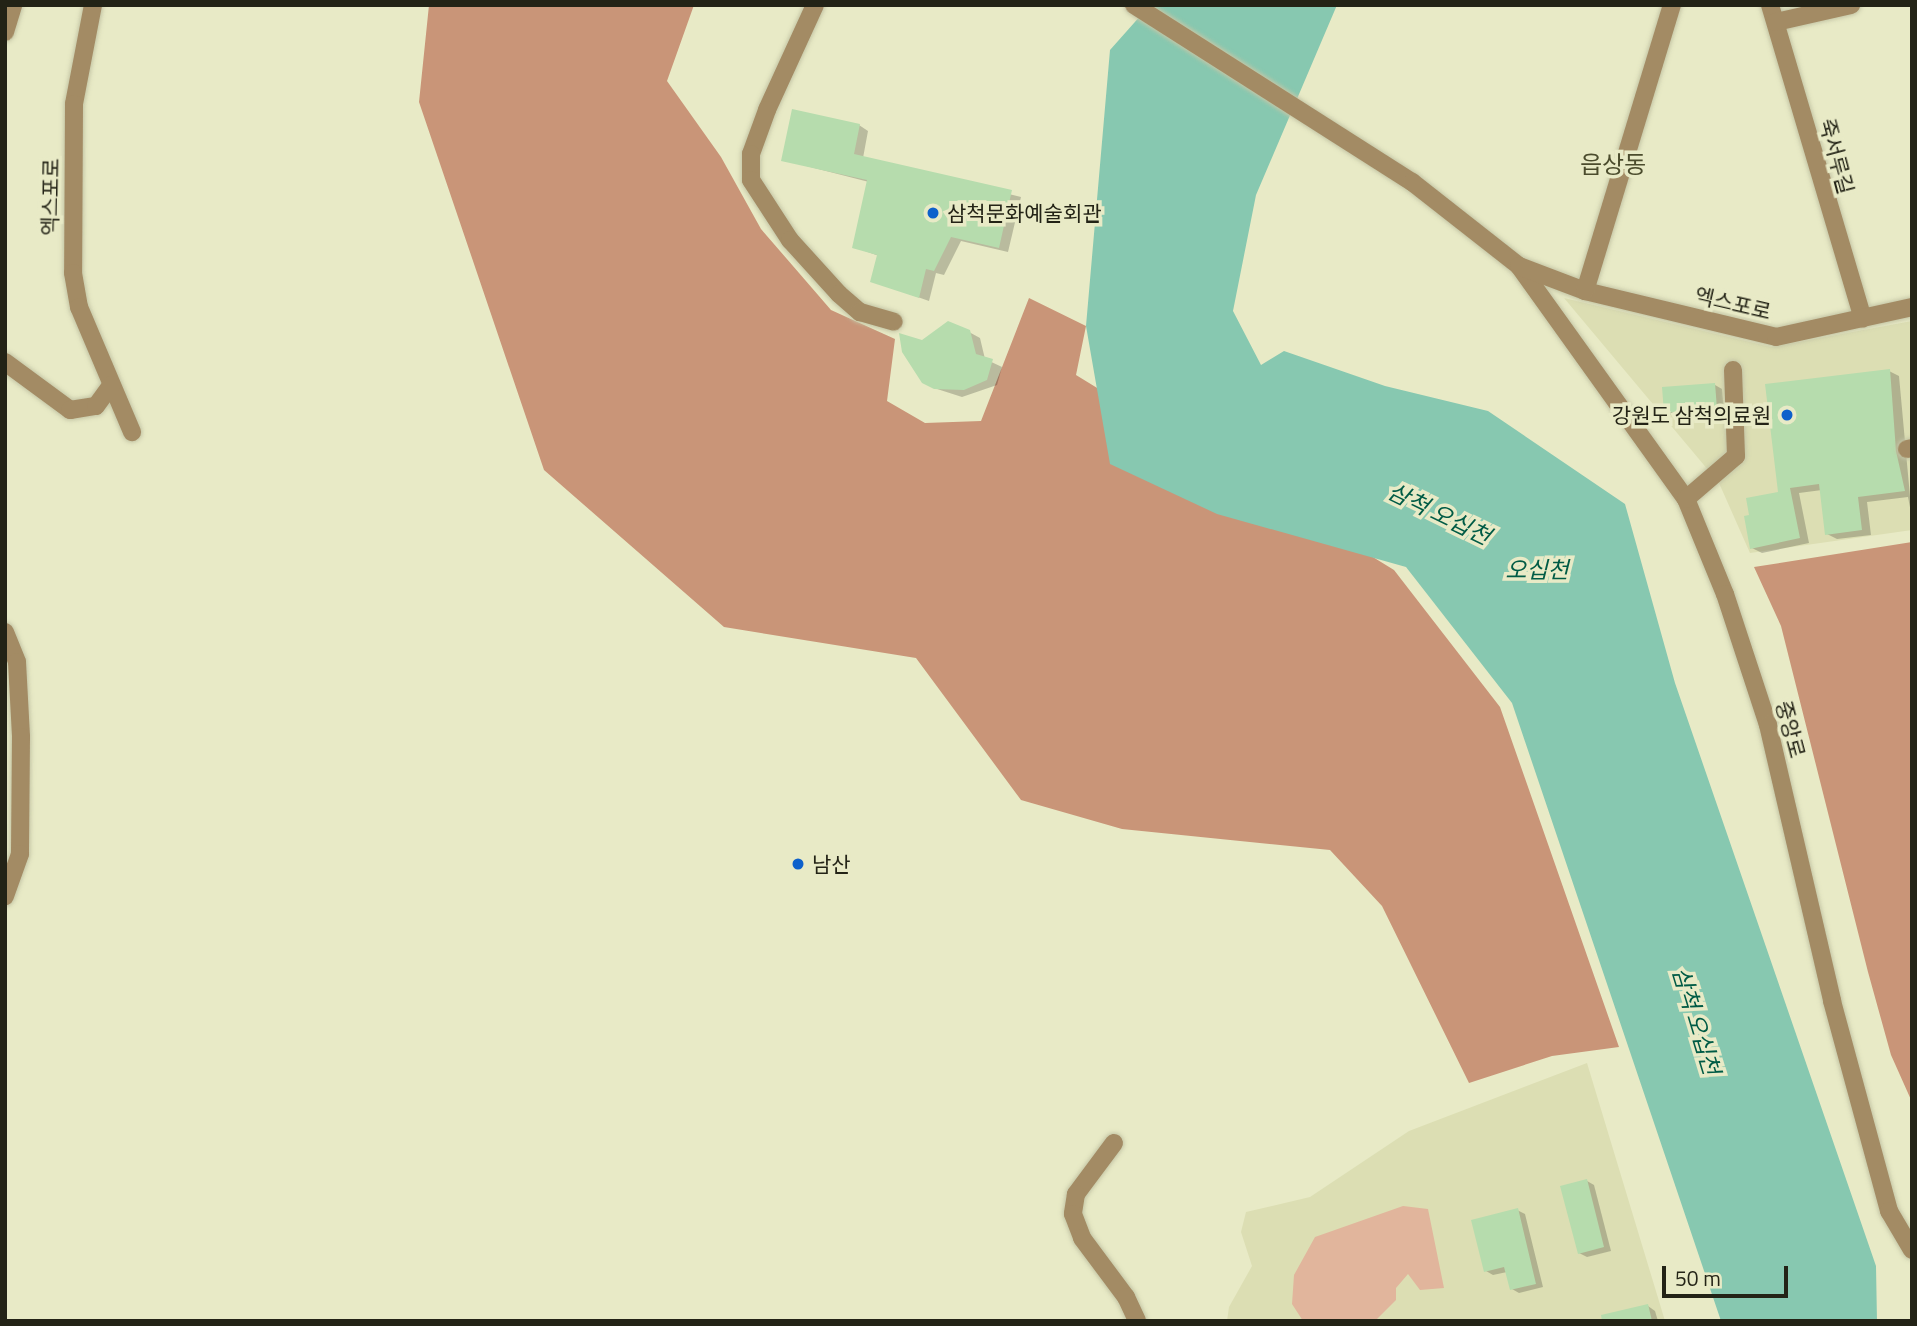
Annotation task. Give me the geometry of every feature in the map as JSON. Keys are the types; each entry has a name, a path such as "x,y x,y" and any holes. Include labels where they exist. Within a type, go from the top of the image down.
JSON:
{"street":[{"path":"5,32 13,5"},
{"name":"엑스포로","path":"93,5 74,104 73,273 79,307 132,432"},
{"path":"815,5 767,110 751,155 751,180 790,240 839,294 860,312 894,322"},
{"path":"1134,5 1412,182 1519,266"},
{"path":"1585,291 1672,5"},
{"path":"1773,13 1851,5"},
{"name":"죽서루길","path":"1773,13 1863,319"},
{"name":"엑스포로","path":"1519,266 1585,291 1776,337 1912,307"},
{"name":"중앙로","path":"1519,266 1686,499 1725,594 1768,725 1835,1014 1889,1211 1912,1250"},
{"path":"5,362 70,410 96,406 111,385"},
{"path":"1686,499 1736,456 1733,370"},
{"path":"5,632 17,662 21,737 20,854 5,896"},
{"path":"1114,1143 1076,1194 1073,1214 1082,1238 1126,1297 1137,1321"}],"shaded area":[{"path":"429,5 694,5 667,81 721,157 761,229 831,310 895,339 887,401 925,423 981,421 1029,298 1086,326 1076,375 1394,570 1500,707 1619,1047 1552,1056 1469,1083 1382,906 1330,850 1122,829 1021,800 916,658 724,627 544,470 419,102"},
{"name":"강원도 삼척의료원","path":"1564,298 1771,347 1912,321 1912,530 1750,553 1719,483"},
{"path":"1912,542 1912,1102 1891,1055 1868,972 1781,626 1754,567"},
{"path":"1587,1063 1665,1321 1227,1321 1229,1307 1252,1266 1241,1232 1246,1212 1310,1197 1409,1131"},
{"path":"1403,1206 1428,1209 1444,1288 1420,1290 1408,1274 1396,1288 1396,1300 1375,1321 1303,1321 1292,1304 1294,1275 1315,1237"}],"water":[{"name":"오십천","path":"1150,5 1337,5 1256,195 1233,311 1261,365 1284,351 1385,386 1488,411 1625,504 1675,683 1876,1266 1877,1321 1721,1321 1512,703 1406,567 1217,514 1110,464 1086,326 1110,50"}],"building":[{"name":"삼척문화예술회관","path":"792,109 860,124 854,154 1012,190 999,248 951,237 934,271 926,269 919,298 870,282 877,255 852,248 867,180 781,161"},
{"path":"948,321 970,330 976,354 993,359 987,380 964,390 934,389 922,383 902,352 899,333 922,340"},
{"path":"1890,369 1896,451 1905,491 1858,497 1862,530 1825,535 1819,484 1790,488 1800,538 1750,549 1744,516 1749,515 1746,498 1778,492 1765,384"},
{"path":"1715,383 1717,409 1664,413 1662,387"},
{"path":"1587,1179 1604,1247 1578,1254 1560,1186"},
{"path":"1518,1208 1536,1284 1510,1290 1504,1267 1484,1272 1471,1220"},
{"path":"1648,1304 1652,1321 1602,1321 1601,1315"}],"place":[{"name":"삼척문화예술회관","path":"933,213"},
{"name":"강원도 삼척의료원","path":"1787,415"},
{"name":"남산","path":"798,864"}],"district":[{"name":"읍상동","path":"1613,165"}],"water label":[{"name":"삼척 오십천","path":"1439,514"},
{"name":"삼척 오십천","path":"1696,1021"}]}
